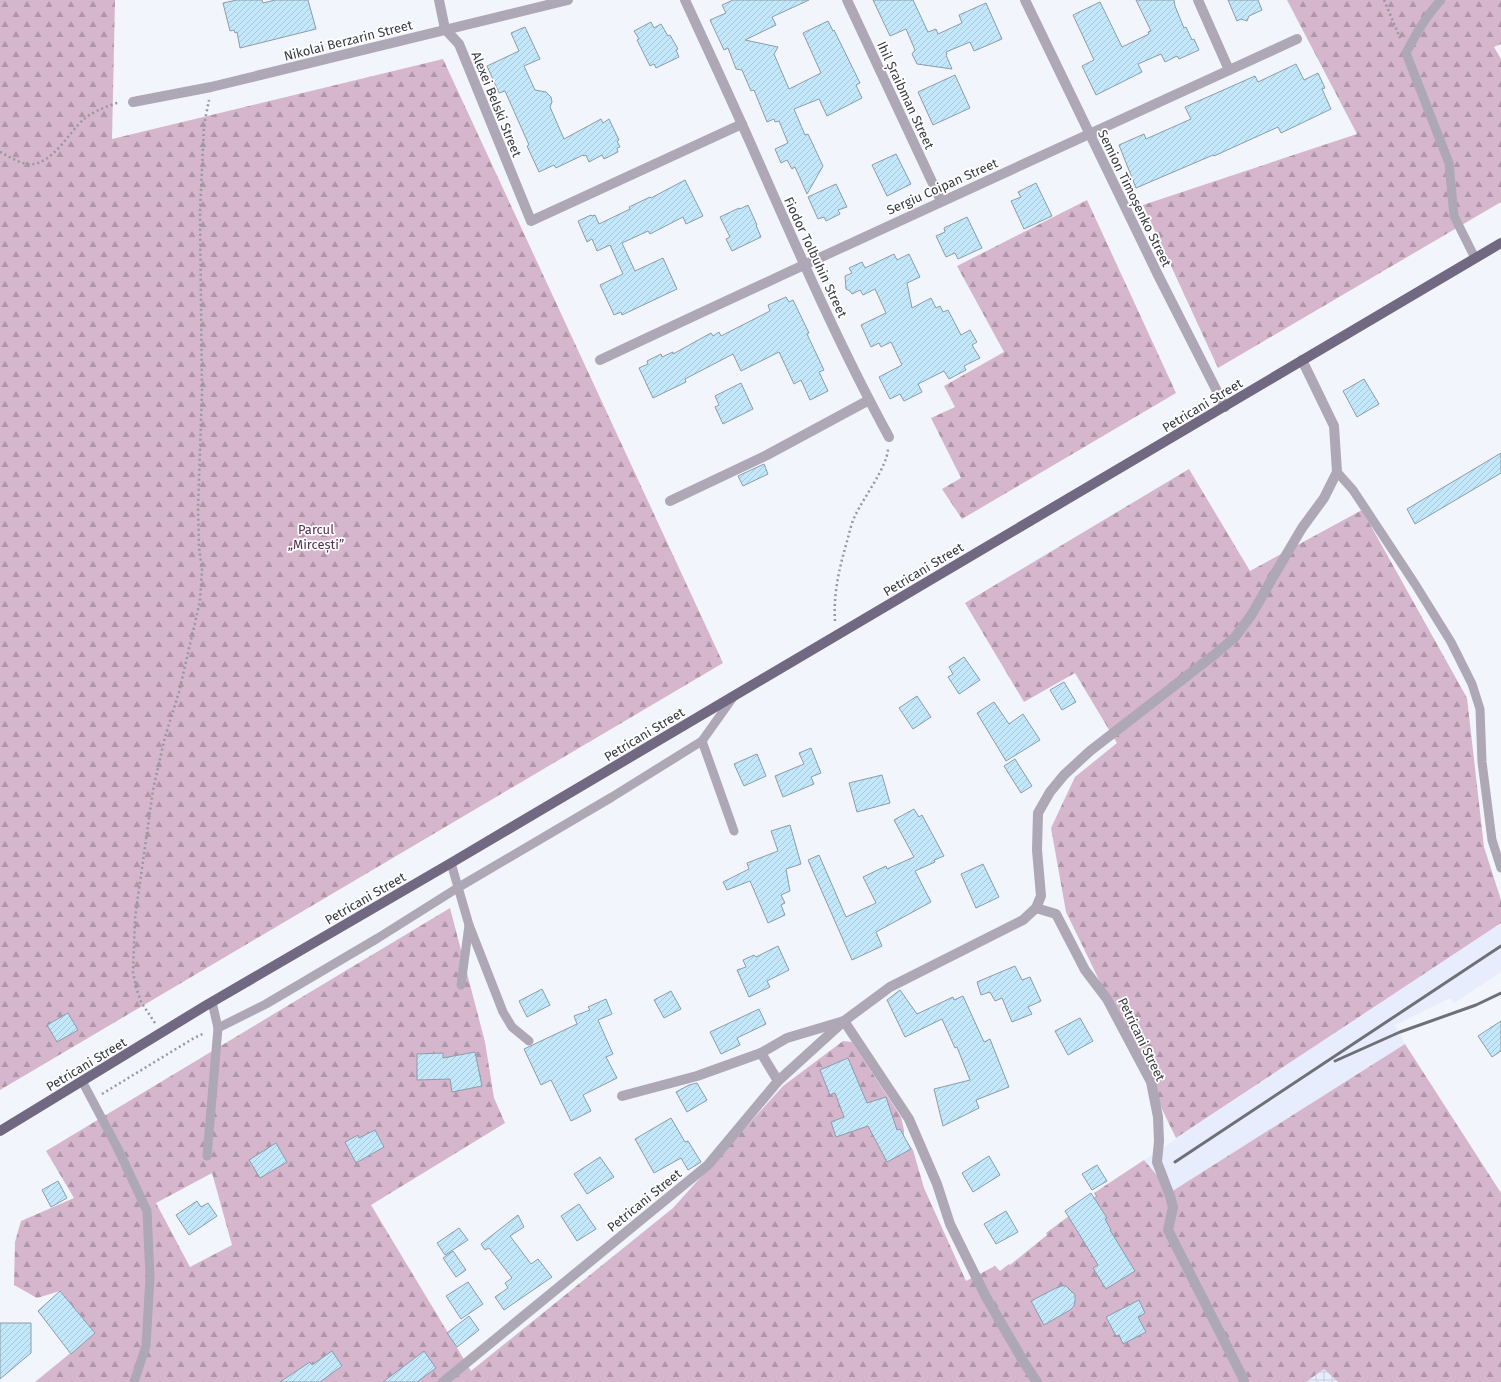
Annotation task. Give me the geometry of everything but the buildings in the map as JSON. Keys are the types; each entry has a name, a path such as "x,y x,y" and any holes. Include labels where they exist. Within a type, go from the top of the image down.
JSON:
{"main road":[{"name":"Petricani Street","path":"0,1131 212,1002 451,863 1501,243"}],"street":[{"name":"Alexei Belski Street","path":"438,0 445,29 459,44 531,221 742,124"},
{"name":"Nikolai Berzarin Street","path":"133,102 211,87 568,0"},
{"name":"Fiodor Tolbuhin Street","path":"685,0 804,264 869,400 889,437"},
{"name":"Ihil Șraibman Street","path":"847,0 941,201"},
{"name":"Semion Timoșenko Street","path":"1025,0 1158,275 1225,407"},
{"path":"1198,0 1230,70"},
{"name":"Sergiu Coipan Street","path":"600,360 804,264 1297,39"},
{"path":"1036,908 1041,896 1037,850 1038,813 1050,792 1064,775 1090,751 1235,637 1252,614 1302,528 1324,498 1337,472 1334,426 1302,360"},
{"path":"670,501 767,455 869,400"},
{"name":"Petricani Street","path":"443,1382 708,1165 778,1081 844,1020 890,987 1023,920 1036,908 1056,914 1085,970 1108,999 1151,1082 1158,1117 1159,1141 1157,1162 1173,1207 1168,1230 1244,1382"},
{"path":"844,1020 909,1119 937,1184 950,1224 986,1297 1037,1382"},
{"name":"Petricani Street","path":"622,1096 697,1076 761,1053 787,1038 844,1020"},
{"path":"761,1053 778,1081"}],"lane":[{"path":"1441,0 1416,33 1406,54 1449,163 1454,216 1475,258"},
{"path":"1337,472 1353,490 1415,584 1451,642 1472,684 1480,709 1482,762 1492,840 1501,868"},
{"path":"218,1028 266,1004 378,938 702,741 734,696"},
{"path":"702,741 734,831"},
{"path":"451,863 469,925 503,1012 512,1027 530,1041"},
{"path":"461,985 469,925"},
{"path":"207,1156 218,1028 212,1002"},
{"path":"82,1081 117,1147 147,1211 150,1277 146,1346 134,1382"}],"path":[{"path":"1384,0 1406,54"},
{"path":"161,1033 141,1002 136,987 133,972 135,918 153,790 165,737 179,692 200,601 202,570 199,547 198,508 202,393 200,212 204,125 211,87"},
{"path":"0,152 20,162 29,164 38,163 56,151 84,119 99,109 126,100 133,102"},
{"path":"836,636 834,609 842,556 855,516 888,455 889,437"},
{"path":"92,1100 194,1038 218,1028"}],"shaded area":[{"path":"1501,923 1501,972 1454,1003 1450,998 1395,1025 1405,1044 1171,1192 1144,1160"},
{"path":"1324,1369 1338,1382 1306,1382"}],"green space":[{"name":"Parcul „Mircești”","path":"0,0 115,0 112,139 443,59 723,663 0,1090"},
{"path":"1287,0 1501,0 1501,44 1494,47 1501,59 1501,202 1218,368 1143,205 1357,134"},
{"path":"1087,200 1176,393 962,519 942,489 961,478 931,418 955,407 944,386 1004,352 957,266"},
{"path":"1189,469 1250,571 1362,510 1467,698 1484,847 1501,900 1501,923 1176,1138 1066,912 1051,828 1075,777 1117,743 1075,673 1024,702 965,603"},
{"path":"450,908 485,1042 494,1098 505,1123 371,1205 471,1371 673,1208 783,1086 843,1041 852,1042 901,1117 904,1138 913,1150 924,1188 966,1281 995,1266 1000,1271 1009,1264 1010,1265 1047,1235 1046,1233 1096,1196 1094,1193 1144,1160 1171,1192 1405,1044 1501,1193 1501,1382 1338,1382 1324,1369 1306,1382 35,1382 95,1333 60,1291 37,1298 14,1285 15,1242 21,1221 74,1198 46,1151","holes":["212,1173 232,1245 190,1267 156,1203"]}],"railway":[{"path":"1175,1162 1501,946"},
{"path":"1335,1061 1400,1032 1476,1005 1501,993"}]}
